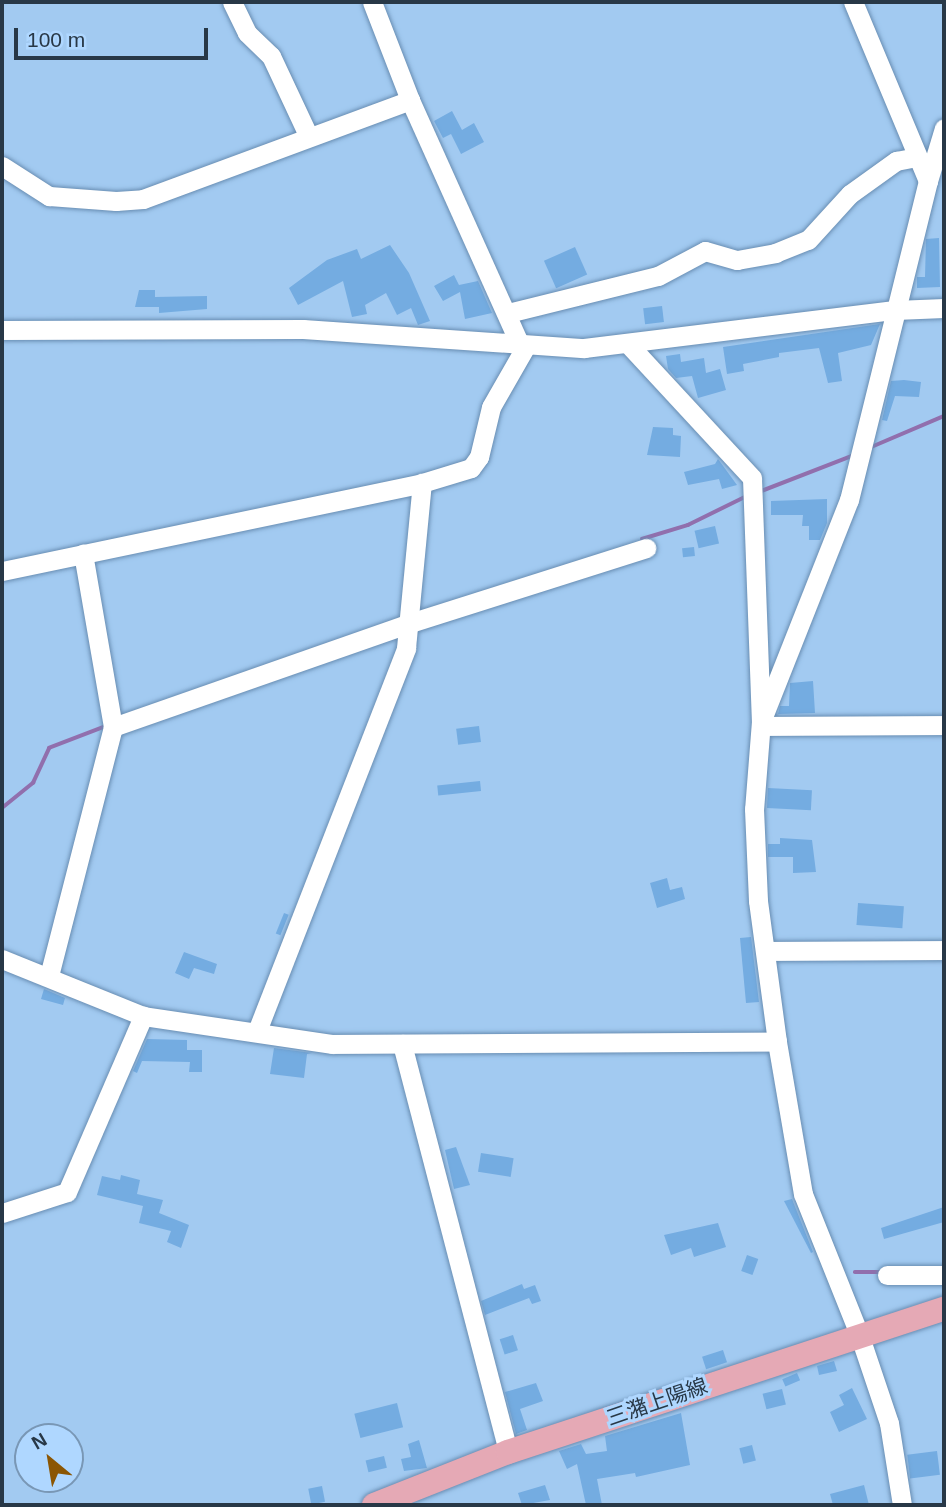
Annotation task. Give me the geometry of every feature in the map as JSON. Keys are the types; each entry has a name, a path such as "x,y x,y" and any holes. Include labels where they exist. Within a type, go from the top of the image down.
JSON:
{"main road":[{"name":"三潴上陽線","path":"374,1505 508,1452 859,1334 944,1309"}],"street":[{"path":"232,2 247,33 271,57 309,137"},
{"path":"372,2 410,100 523,345"},
{"path":"853,2 928,181"},
{"path":"2,166 49,196 116,201 143,199 410,100"},
{"path":"761,724 849,500 895,310 944,128"},
{"path":"508,313 658,276 705,251 737,260 775,253 808,240 850,194 896,161 917,158"},
{"path":"2,330 303,328 523,345 629,345 895,310 944,308"},
{"path":"2,571 422,483 471,468 479,457 491,407 523,345"},
{"path":"629,345 751,478 761,724 754,808 758,901 778,1042 803,1194 859,1334 888,1423 902,1505"},
{"path":"257,1031 406,648 422,483"},
{"path":"113,727 410,623 646,548"},
{"path":"49,976 113,727 83,554"},
{"path":"761,724 944,725"},
{"path":"767,951 944,950"},
{"path":"2,959 144,1016 332,1044 778,1042"},
{"path":"2,1213 67,1192 144,1016"},
{"path":"402,1044 508,1452"},
{"path":"887,1275 944,1275"}],"building":[{"path":"452,111 462,130 474,123 484,142 461,154 451,134 443,138 434,121"},
{"path":"939,238 940,287 917,288 917,277 925,277 926,239"},
{"path":"390,245 409,273 430,321 418,325 411,308 397,315 386,293 365,305 367,314 352,317 343,281 298,305 289,288 327,260 357,249 361,259"},
{"path":"575,247 587,274 556,288 544,261"},
{"path":"454,275 459,285 478,281 492,313 465,319 460,292 443,301 434,286"},
{"path":"139,290 155,290 155,297 207,296 207,309 159,313 159,307 135,307"},
{"path":"662,306 664,322 645,324 643,308"},
{"path":"880,324 871,345 838,353 842,381 828,383 819,348 779,353 779,357 743,364 744,371 727,374 723,347"},
{"path":"680,354 681,362 704,358 706,373 720,369 726,390 698,398 692,376 676,378 668,369 666,356"},
{"path":"891,381 921,382 919,397 895,396 887,421 882,420"},
{"path":"653,427 673,428 673,435 681,436 680,457 647,455"},
{"path":"718,459 737,485 722,489 719,479 688,485 684,472 715,464"},
{"path":"827,499 827,523 820,540 809,540 809,526 802,526 803,515 771,515 771,501"},
{"path":"715,526 719,544 699,548 695,531"},
{"path":"694,547 695,556 683,557 682,548"},
{"path":"813,681 815,713 778,714 780,706 789,706 790,683"},
{"path":"479,726 481,742 458,745 456,729"},
{"path":"480,781 481,791 438,795 437,785"},
{"path":"768,788 812,790 811,810 767,808"},
{"path":"780,838 812,840 816,872 793,873 793,857 768,857 768,844 780,844"},
{"path":"667,878 670,890 682,887 685,899 657,908 650,883"},
{"path":"858,903 904,906 902,928 856,925"},
{"path":"284,913 289,915 280,935 276,933"},
{"path":"751,937 759,1002 746,1003 740,938"},
{"path":"184,952 217,964 214,974 194,968 189,979 175,973"},
{"path":"44,989 65,998 63,1005 41,999"},
{"path":"147,1039 187,1040 187,1050 202,1050 202,1072 189,1072 190,1062 142,1061 137,1073 133,1071"},
{"path":"274,1048 312,1053 307,1054 304,1078 270,1074"},
{"path":"456,1147 470,1185 454,1189 445,1150"},
{"path":"481,1153 514,1158 511,1177 478,1172"},
{"path":"121,1175 140,1180 137,1194 163,1200 159,1213 189,1225 181,1248 167,1242 171,1231 139,1223 143,1206 97,1195 102,1176 120,1180"},
{"path":"792,1199 813,1252 811,1253 784,1201"},
{"path":"944,1207 944,1222 884,1239 881,1228"},
{"path":"718,1223 726,1247 694,1257 691,1248 671,1255 664,1235"},
{"path":"747,1255 758,1259 752,1275 741,1271"},
{"path":"522,1284 524,1289 535,1285 541,1301 532,1304 529,1298 485,1315 481,1301"},
{"path":"513,1335 518,1350 505,1355 500,1339"},
{"path":"723,1350 727,1362 706,1369 702,1357"},
{"path":"834,1361 837,1371 819,1375 817,1366"},
{"path":"797,1373 800,1380 785,1387 782,1379"},
{"path":"536,1383 543,1401 520,1409 527,1430 516,1434 505,1392"},
{"path":"852,1388 867,1419 839,1432 830,1412 844,1405 839,1395"},
{"path":"782,1389 786,1405 766,1409 763,1394"},
{"path":"397,1403 403,1427 360,1438 354,1414"},
{"path":"681,1413 690,1465 636,1477 635,1473 597,1479 602,1505 586,1505 577,1464 567,1469 559,1451 581,1444 586,1454 607,1451 605,1436"},
{"path":"419,1440 427,1468 404,1471 401,1459 411,1457 408,1444"},
{"path":"752,1445 756,1461 743,1464 739,1448"},
{"path":"937,1451 940,1475 910,1478 907,1455"},
{"path":"384,1456 387,1468 368,1472 366,1461"},
{"path":"545,1485 550,1500 522,1505 518,1493"},
{"path":"864,1485 869,1505 833,1505 830,1494"},
{"path":"322,1486 325,1502 311,1504 308,1489"}],"waterway":[{"path":"869,448 944,416"},
{"path":"759,492 852,456"},
{"path":"642,539 688,525 745,497"},
{"path":"2,808 33,783 49,748 106,726"},
{"path":"855,1272 881,1272"}]}
